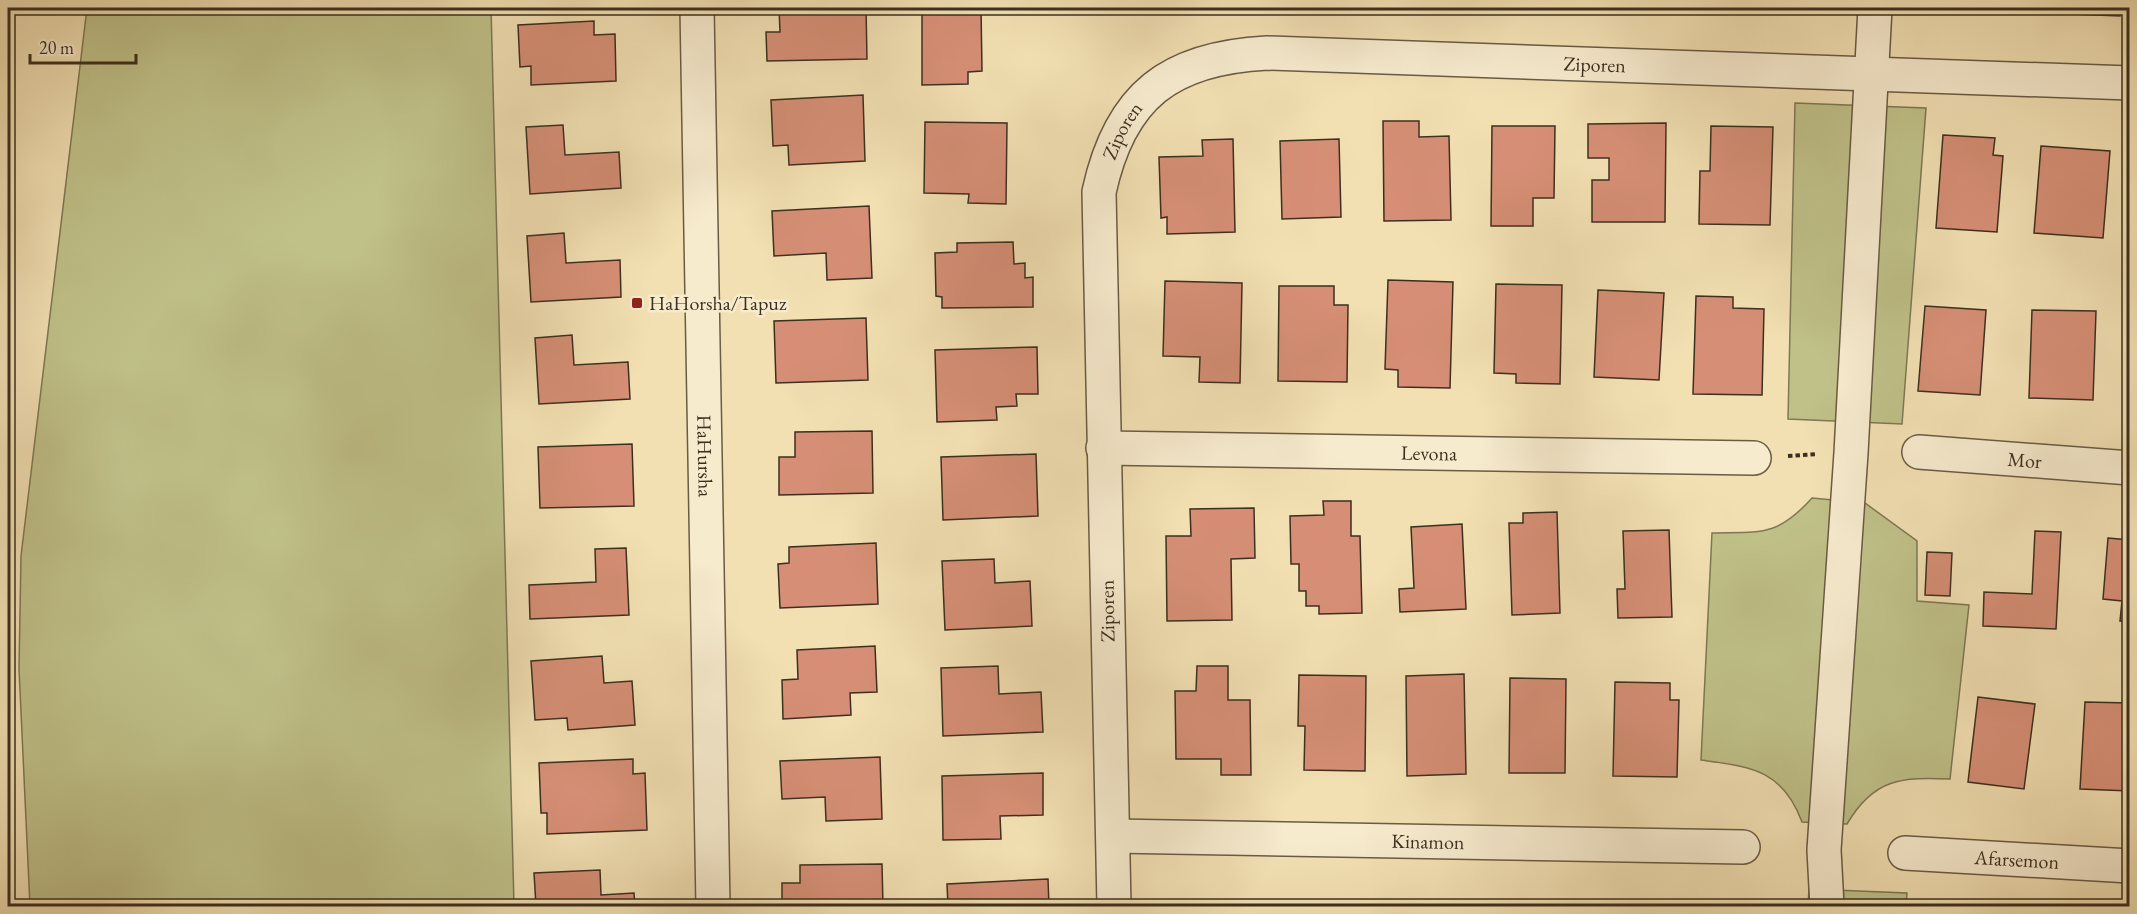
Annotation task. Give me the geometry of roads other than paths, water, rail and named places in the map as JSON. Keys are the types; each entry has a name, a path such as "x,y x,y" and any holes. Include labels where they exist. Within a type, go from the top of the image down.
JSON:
{"street":[{"name":"HaHursha","path":"696,8 713,906"},
{"path":"1827,906 1824,850 1873,74 1875,8"},
{"name":"Ziporen","path":"1114,906 1099,192 1106,158 1120,127 1140,101 1164,80 1194,64 1229,55 1267,53 2130,82"},
{"name":"Levona","path":"1103,448 1754,458"},
{"name":"Mor","path":"1919,452 2130,468"},
{"name":"Kinamon","path":"1113,836 1743,847"},
{"name":"Afarsemon","path":"1905,853 2130,866"}],"place":[{"name":"HaHorsha/Tapuz","path":"637,303"}]}
